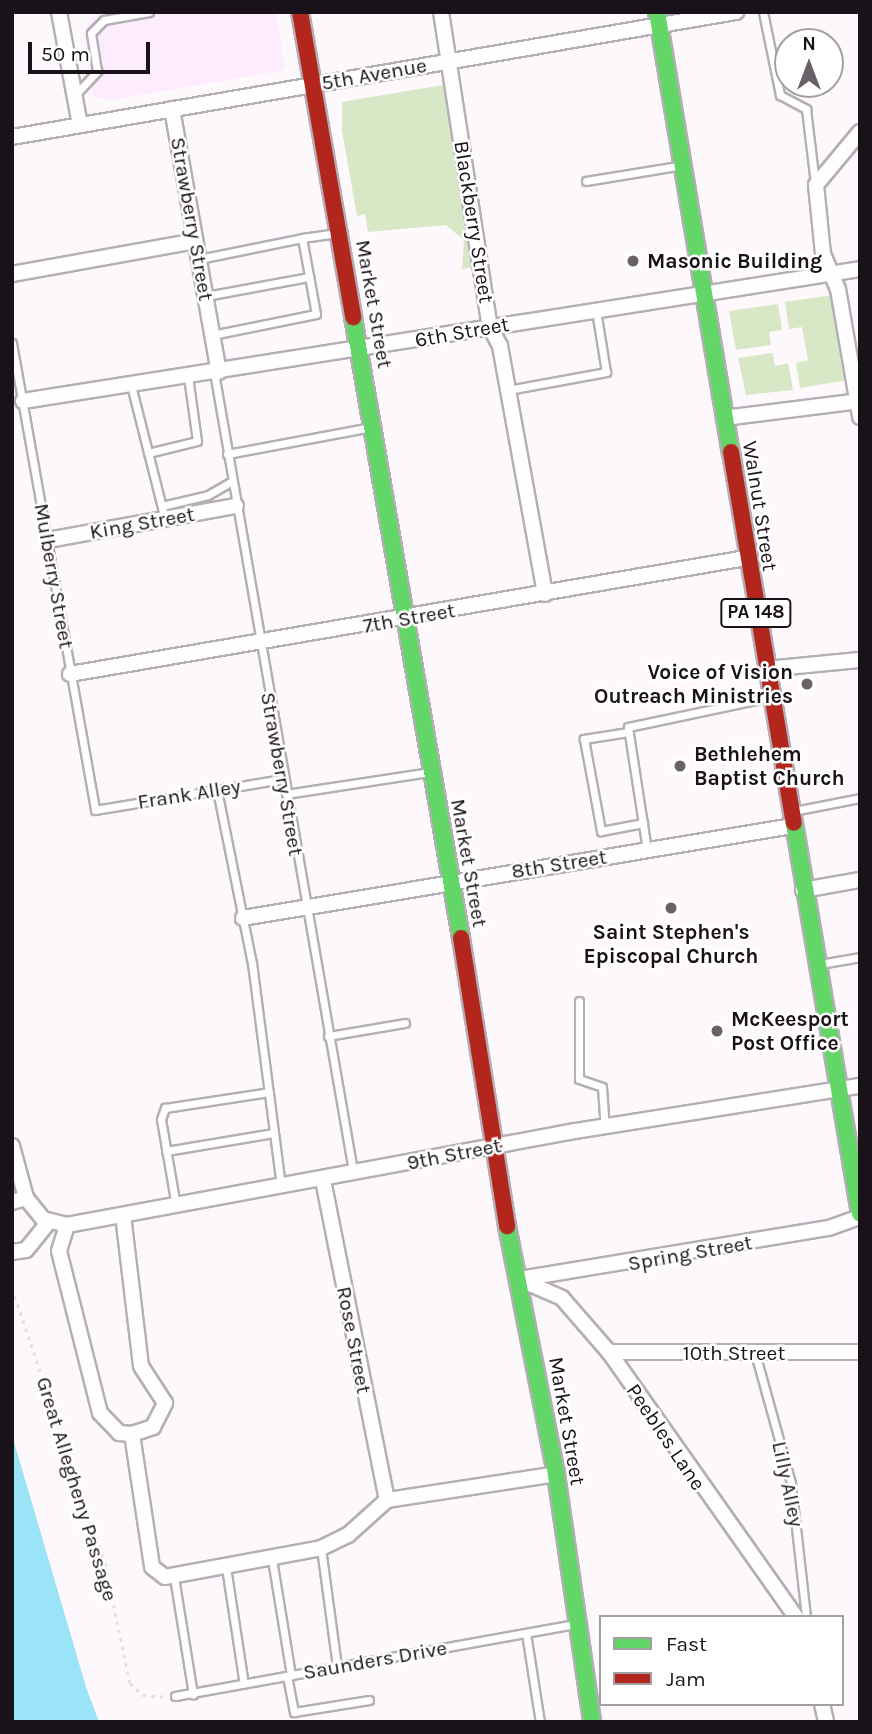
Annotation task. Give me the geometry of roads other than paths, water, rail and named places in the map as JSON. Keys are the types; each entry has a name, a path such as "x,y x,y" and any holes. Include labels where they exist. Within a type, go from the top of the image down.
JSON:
{"main road":[{"name":"Market Street","path":"300,12 362,349 404,619 452,880 491,1146 556,1474 575,1624 592,1722"},
{"name":"Walnut Street","path":"658,18 746,558 860,1215"}],"street":[{"path":"59,12 80,125"},
{"name":"Blackberry Street","path":"441,12 490,327 508,390 545,594"},
{"name":"5th Avenue","path":"12,136 450,61 658,18 737,12"},
{"name":"Strawberry Street","path":"172,109 212,335 216,372"},
{"path":"860,132 816,185 822,254 831,270 860,418"},
{"path":"12,274 195,241"},
{"name":"6th Street","path":"23,401 362,349 703,290 831,270 860,269"},
{"path":"724,418 858,401"},
{"name":"King Street","path":"48,540 163,512 236,506"},
{"name":"7th Street","path":"70,674 404,619 746,558"},
{"path":"766,669 860,660"},
{"name":"8th Street","path":"243,918 452,880 647,850 791,819"},
{"path":"803,890 860,880"},
{"name":"9th Street","path":"49,1222 67,1225 123,1216 354,1175 491,1146 860,1086"},
{"path":"12,1146 19,1200 49,1222 26,1250 12,1252"},
{"name":"Rose Street","path":"323,1180 387,1500"},
{"name":"Spring Street","path":"519,1279 829,1228 860,1215"},
{"path":"67,1225 59,1251 100,1413 118,1433 132,1434 153,1427 164,1403 141,1366 123,1216"},
{"name":"Peebles Lane","path":"519,1279 562,1298 609,1352 795,1615"},
{"name":"10th Street","path":"609,1352 860,1352"},
{"path":"132,1434 152,1567 155,1574 174,1577 321,1548 348,1535 387,1500 556,1474"}],"lane":[{"path":"763,12 780,95 806,109 816,185"},
{"path":"75,95 97,71 91,33 104,20 144,13"},
{"path":"586,180 683,165"},
{"path":"198,259 340,232"},
{"path":"212,335 316,314 302,238"},
{"path":"205,296 309,277"},
{"path":"508,390 606,372 596,309"},
{"name":"Mulberry Street","path":"12,343 95,810"},
{"name":"Strawberry Street","path":"216,372 259,643 354,1175"},
{"path":"148,453 197,441 188,376"},
{"path":"131,385 163,512 208,495 232,481"},
{"path":"227,454 374,427"},
{"path":"643,823 601,831 584,739 628,732 641,721 771,697"},
{"path":"628,732 647,850"},
{"path":"286,794 432,772"},
{"name":"Frank Alley","path":"95,810 283,779"},
{"path":"218,789 243,918 281,1188"},
{"path":"791,819 860,798"},
{"path":"816,965 860,957"},
{"path":"579,1001 579,1079 602,1087 605,1126"},
{"path":"328,1036 405,1023"},
{"path":"176,1206 166,1151 164,1108 269,1092"},
{"path":"166,1151 274,1133"},
{"name":"Lilly Alley","path":"755,1353 791,1483 806,1615"},
{"path":"321,1548 337,1667"},
{"path":"272,1559 293,1712 369,1700"},
{"path":"226,1567 244,1684"},
{"path":"174,1577 193,1694"},
{"name":"Saunders Drive","path":"175,1696 575,1624"},
{"path":"526,1633 540,1722"}],"water":[{"path":"12,1435 86,1687 99,1722 12,1722"}],"place":[{"name":"Masonic Building","path":"633,261"},
{"name":"Voice of Vision Outreach Ministries","path":"807,684"},
{"name":"Bethlehem Baptist Church","path":"680,766"},
{"name":"Saint Stephen's Episcopal Church","path":"671,908"},
{"name":"McKeesport Post Office","path":"717,1031"}]}
